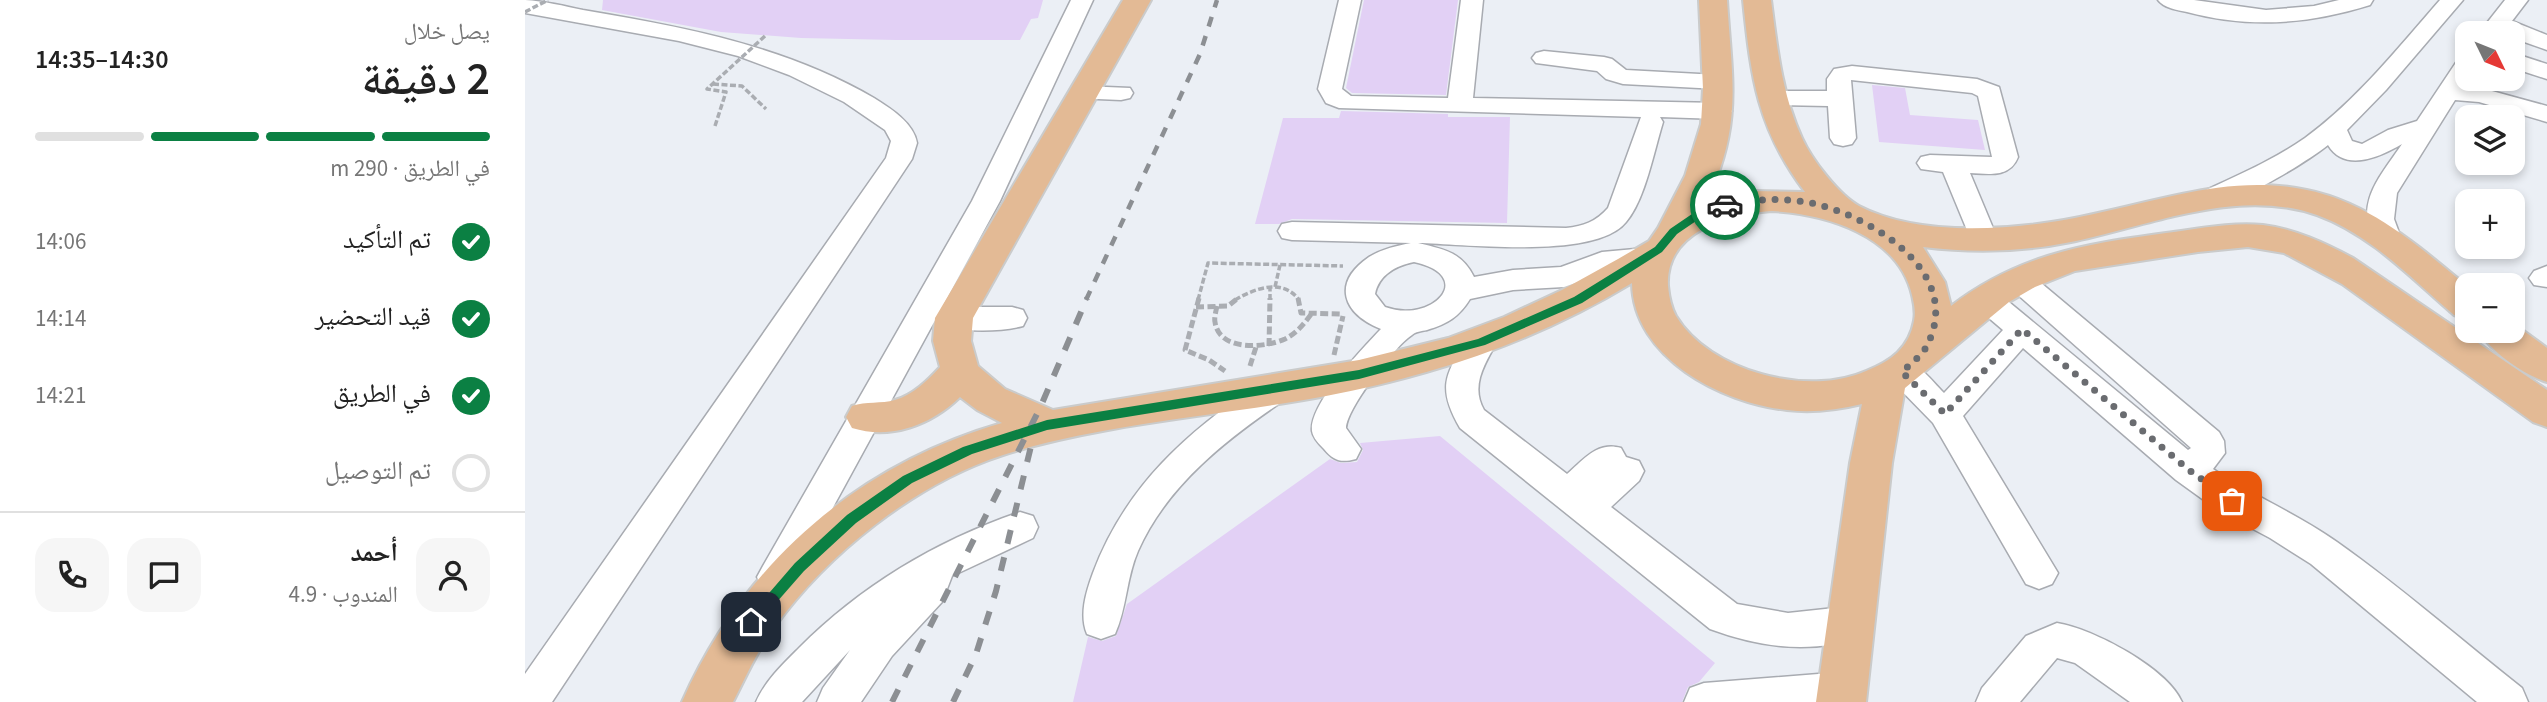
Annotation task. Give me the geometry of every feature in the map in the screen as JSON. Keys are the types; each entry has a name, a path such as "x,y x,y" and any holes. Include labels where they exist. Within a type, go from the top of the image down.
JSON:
{"main road":[{"path":"1047,425 1015,412 971,386 959,372 952,355 950,338 954,318 1137,0"},
{"path":"1713,0 1718,105 1700,180 1660,246 1651,270 1650,292 1656,314 1670,337 1692,358 1720,375 1752,388 1787,395 1822,397 1856,392 1904,368 2003,290 2047,267 2109,252 2231,236 2278,239 2312,251 2352,274 2547,411"},
{"path":"1757,0 1765,71 1795,159 1824,195 1902,247 1923,271 1934,297 1934,324 1904,368 1871,463 1842,696"},
{"path":"707,702 751,622 817,550 879,498 947,460 1047,425 1481,342 1578,300 1708,211 1751,200 1814,204 1920,236 1985,240 2067,232 2210,199 2277,195 2329,207 2387,238 2455,296"},
{"path":"2514,343 2547,368"},
{"path":"866,417 891,417 917,409 939,394 959,372"}],"street":[{"path":"751,622 986,201 1082,0"},
{"path":"1350,0 1331,85 1335,98 1356,104 1718,105"},
{"path":"1460,106 1472,0"},
{"path":"2169,0 2217,11 2271,17 2314,14 2362,0"},
{"path":"2210,199 2292,159 2333,128 2364,98 2452,0"},
{"path":"525,6 713,42 764,57 877,111 898,130 903,147 892,170 529,702"},
{"path":"2504,17 2541,34 2525,49"},
{"path":"1543,58 1598,63 1623,77 1718,105"},
{"path":"2525,63 2545,68"},
{"path":"1843,138 1839,79 1843,74 1988,89 1992,94 2005,159 1995,166 1941,163 1985,240"},
{"path":"2387,238 2380,219 2383,193 2455,80"},
{"path":"2525,91 2547,103"},
{"path":"2447,92 2490,97 2547,114"},
{"path":"1083,93 1121,93"},
{"path":"1772,98 1840,99"},
{"path":"1547,120 1650,122 1718,105"},
{"path":"1291,231 1582,236 1607,226 1621,210 1650,122"},
{"path":"2333,128 2341,145 2361,154 2369,153 2397,136 2424,127"},
{"path":"1462,290 1504,282 1564,277 1602,262 1660,246"},
{"path":"1402,253 1437,256 1447,260 1459,273 1462,290 1452,306 1442,313 1431,318 1405,322 1383,317 1366,306 1361,290 1362,282 1372,267 1402,253"},
{"path":"2003,290 2022,329 2196,464"},
{"path":"2003,290 2196,464 2232,501 2283,527 2324,554 2508,702"},
{"path":"954,318 1012,318"},
{"path":"1343,449 1329,432 1328,421 1346,367 1405,322"},
{"path":"1945,414 2022,329"},
{"path":"1481,342 1460,386 1460,395 1466,411 1480,426 1724,617 1741,624 1779,632 1817,630 1853,622"},
{"path":"1904,368 1945,414 2039,573"},
{"path":"1101,622 1103,595 1110,569 1146,506 1167,478 1261,383"},
{"path":"1576,502 1618,464"},
{"path":"776,702 807,664 846,626 888,594 931,566 1020,527"},
{"path":"837,702 878,643 929,590 933,584 931,566"},
{"path":"1996,702 2043,644 2056,639 2069,640 2085,647 2162,702"},
{"path":"1703,702 1842,696"}],"path":[{"path":"525,12 548,0"},
{"path":"715,126 726,92 707,89 765,36"},
{"path":"713,84 742,86 766,109"},
{"path":"1233,378 1209,360 1185,350 1207,263 1372,267"},
{"path":"1269,346 1273,286 1280,265"},
{"path":"1196,307 1229,306 1251,289 1273,286 1295,294 1301,313 1344,314"},
{"path":"1346,367 1344,314 1347,302"},
{"path":"1217,306 1214,323 1224,338 1244,346 1256,347 1269,346 1292,337 1302,330 1312,313"},
{"path":"1256,347 1261,383"}],"building":[{"path":"603,0 1043,0 1038,18 1031,19 1020,40 896,40 801,38 721,32 602,10"},
{"path":"1364,0 1458,0 1446,95 1352,93 1346,88"},
{"path":"1872,85 1905,88 1910,115 1978,120 1985,150 1879,142"},
{"path":"1341,111 1448,114 1448,117 1510,117 1507,223 1292,219 1279,224 1255,224 1283,118 1339,118"},
{"path":"1440,436 1715,663 1699,682 1688,687 1682,702 1073,702 1088,637 1102,641 1116,636 1127,604 1330,459 1341,463 1357,462 1363,450 1360,443"}],"railway":[{"path":"1086,300 1200,54 1217,0"},
{"path":"892,702 1040,408 1087,298"},
{"path":"953,702 976,654 996,591 1032,442"}],"way so far":[{"path":"1725,205 1751,200 1814,204 1846,213 1875,226 1902,247 1923,271 1934,297 1934,324 1924,350 1902,372 1945,414 2022,329 2189,470 2232,501"}],"route":[{"path":"751,622 800,567 852,519 879,498 937,464 997,440 1047,425 1275,390 1359,374 1426,359 1481,342 1578,300 1659,250 1674,231 1695,216 1725,205"}]}
